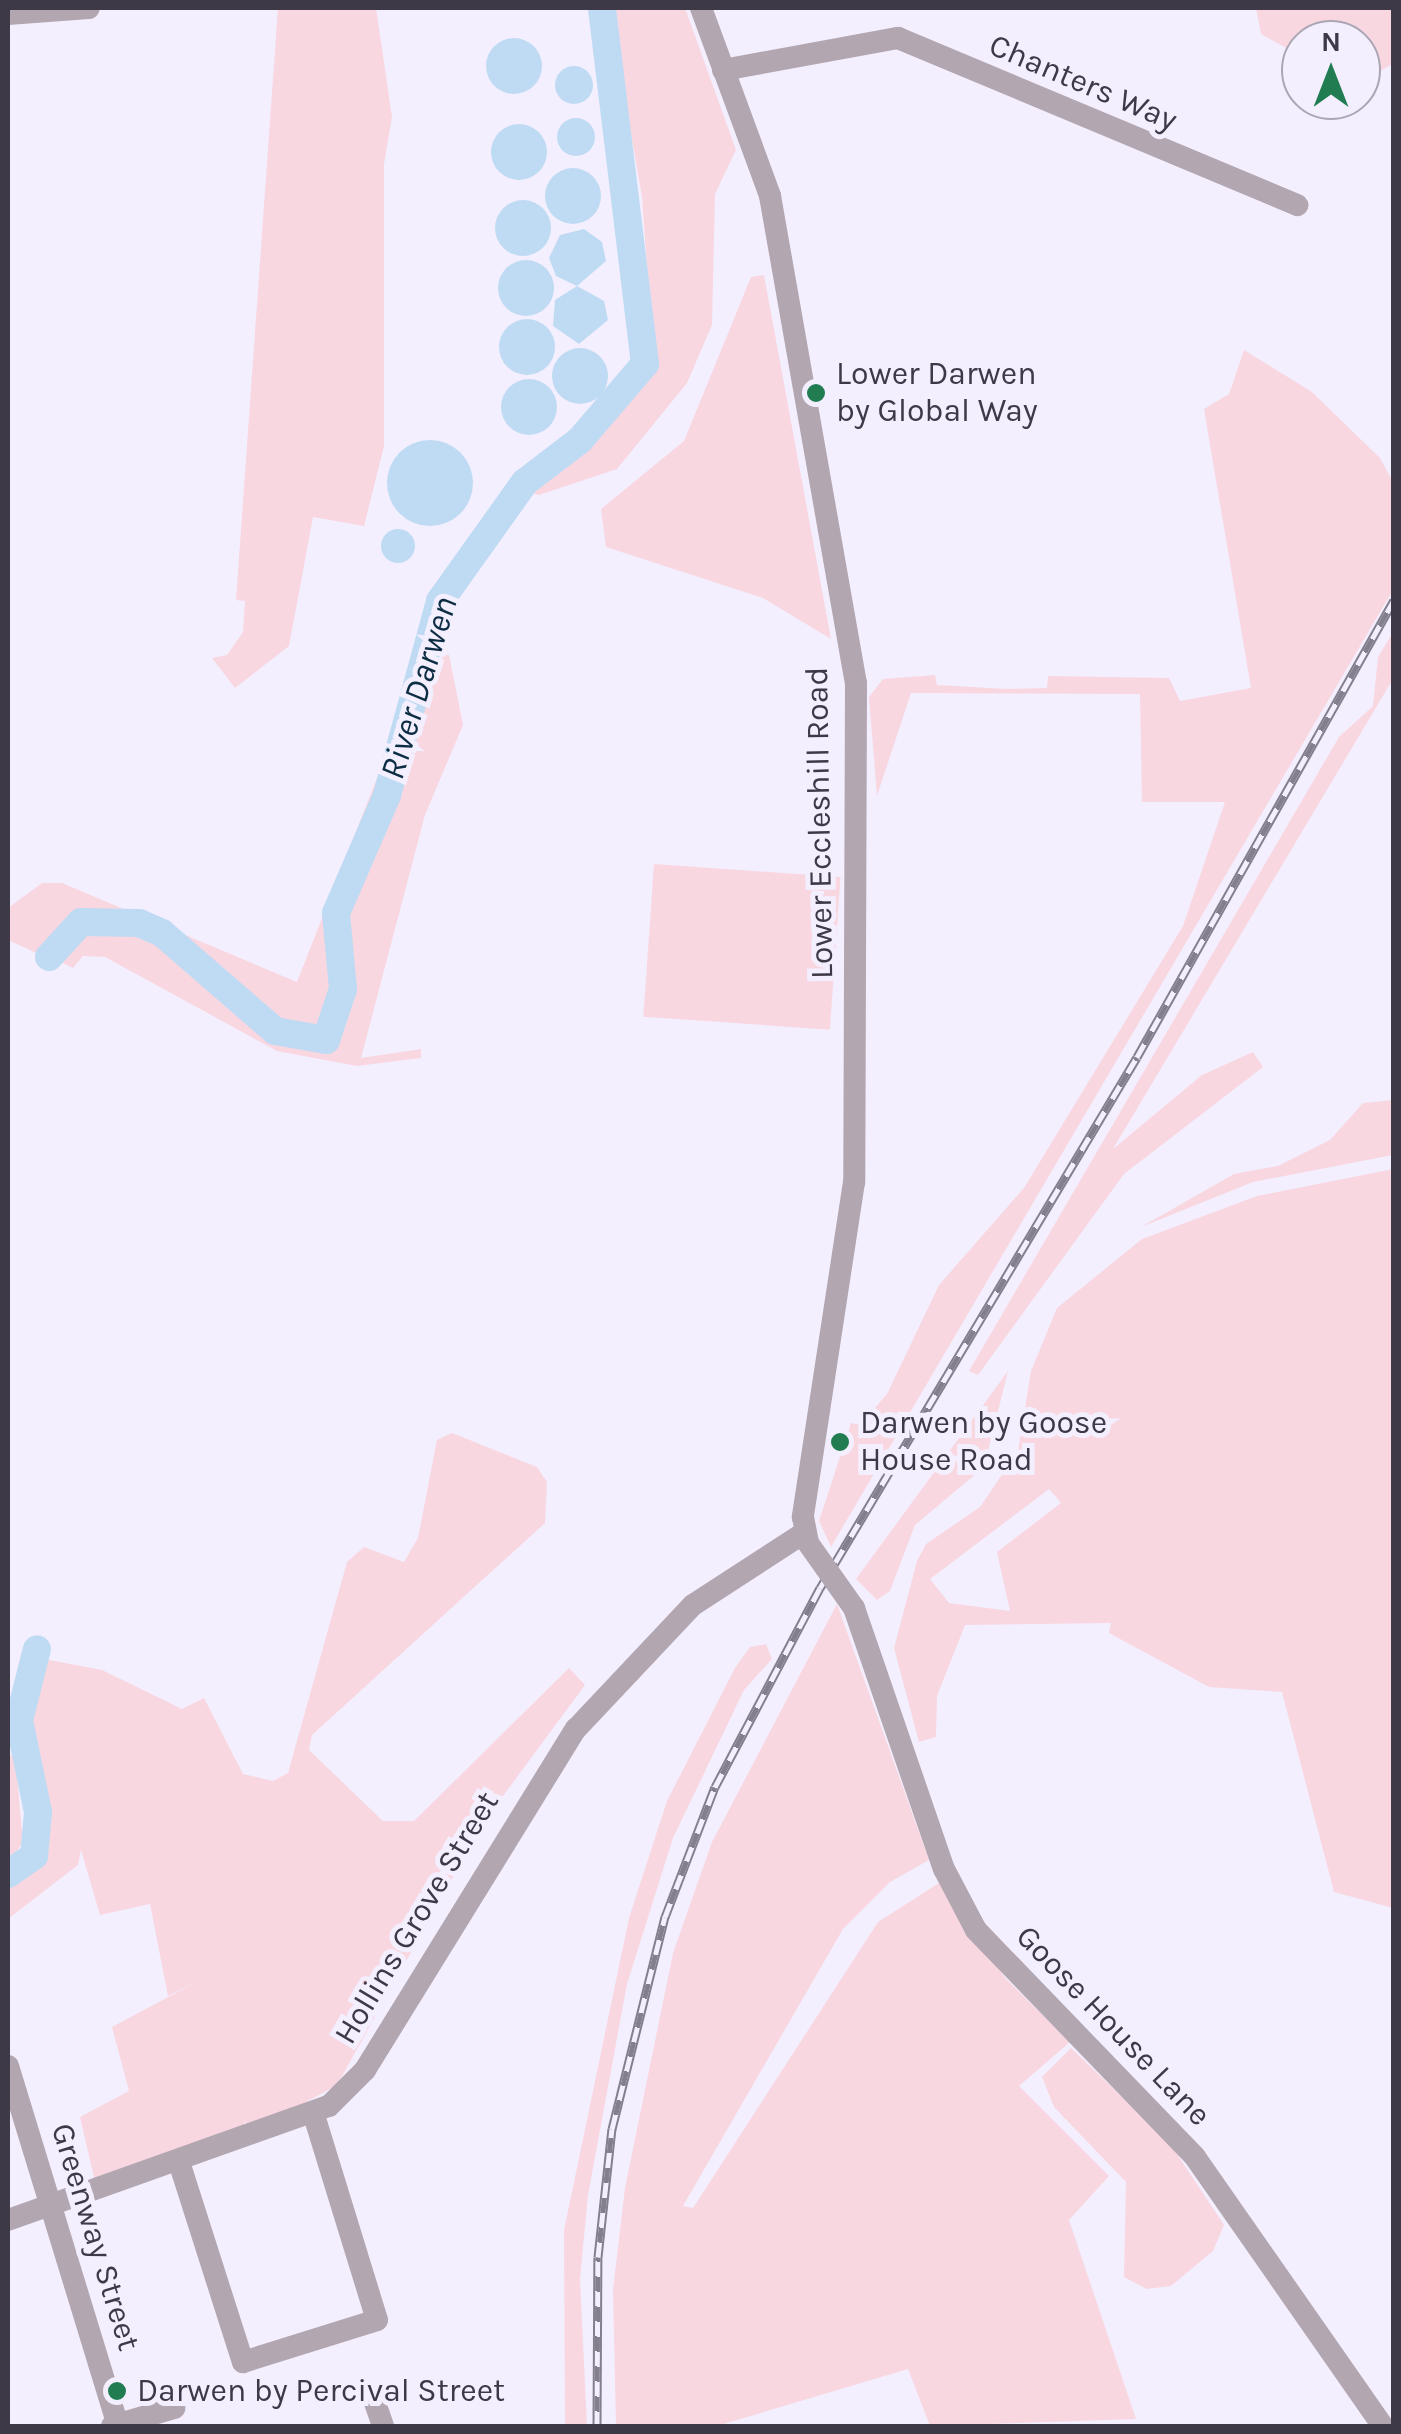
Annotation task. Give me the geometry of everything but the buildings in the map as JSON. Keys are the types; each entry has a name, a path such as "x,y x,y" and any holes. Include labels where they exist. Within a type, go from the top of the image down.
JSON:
{"street":[{"path":"8,14 90,8"},
{"name":"Lower Eccleshill Road","path":"701,8 770,196 856,683 854,1182 806,1538"},
{"name":"Chanters Way","path":"723,70 898,38 1297,205"},
{"name":"Goose House Lane","path":"806,1538 854,1608 943,1867 976,1930 1196,2157 1383,2426"},
{"name":"Hollins Grove Street","path":"8,2220 180,2165 314,2115 365,2070 576,1728 693,1605 806,1538"},
{"name":"Greenway Street","path":"8,2066 13,2099 52,2206 116,2426"},
{"path":"180,2165 243,2362 378,2320 314,2115"},
{"path":"372,2394 383,2426"},
{"path":"116,2426 174,2408"}],"shaded area":[{"path":"278,8 376,8 392,117 384,164 384,446 364,526 313,517 289,646 235,688 212,658 227,655 243,632 245,601 236,600"},
{"path":"609,8 685,8 736,150 715,194 712,325 687,383 617,469 539,495 524,491 584,445 654,365 642,197"},
{"path":"1256,8 1393,8 1393,64 1381,71 1381,20 1281,20 1281,45 1261,34"},
{"path":"764,275 831,639 763,598 606,547 601,509 684,441 751,277"},
{"path":"1244,350 1312,392 1380,458 1393,482 1393,590 831,1547 819,1521 851,1423 860,1425 887,1394 939,1285 1024,1188 1183,926 1225,802 1142,802 1140,694 911,693 877,796 869,697 883,679 935,675 937,685 1007,689 1047,688 1048,676 1169,678 1180,701 1251,688 1204,409 1229,394"},
{"path":"1393,632 1393,679 1113,1149 1202,1075 1253,1052 1263,1067 1124,1174 978,1375 969,1371 1339,737 1373,706 1378,657"},
{"path":"447,645 463,725 425,815 361,1058 421,1049 421,1058 357,1066 277,1051 105,957 83,956 73,968 57,960 79,936 118,925 157,942 273,1037 329,1050 350,992 344,912"},
{"path":"406,704 331,911 336,989 322,1033 278,1026 165,930 136,918 81,918 43,956 8,940 8,908 42,883 62,883 297,982"},
{"path":"654,864 841,877 830,1030 643,1017"},
{"path":"1393,1100 1393,1155 1253,1182 1141,1227 1234,1174 1278,1166 1330,1140 1363,1103"},
{"path":"1393,1169 1393,1908 1334,1892 1282,1692 1209,1687 1109,1633 1111,1623 965,1625 937,1696 936,1737 919,1742 894,1648 917,1561 926,1544 980,1507 1018,1451 1031,1371 1057,1308 1142,1239 1257,1196","holes":["1049,1489 1061,1503 997,1552 1010,1611 949,1603 930,1579"]},
{"path":"1008,1371 984,1467 915,1525 890,1591 877,1600 856,1579"},
{"path":"452,1433 537,1467 547,1482 545,1523 312,1735 309,1750 383,1821 414,1821 569,1668 585,1685 483,1823 337,2085 250,2133 245,2120 244,2133 95,2182 80,2117 129,2091 112,2027 200,1980 168,1996 150,1904 100,1915 81,1850 78,1865 8,1919 8,1881 38,1858 43,1836 26,1721 39,1658 102,1670 182,1709 204,1698 243,1774 273,1781 288,1773 347,1562 364,1547 404,1562 418,1538 437,1440"},
{"path":"837,1604 929,1860 890,1882 843,1929 683,2206 693,2208 878,1922 939,1883 1005,1978 1070,2042 1019,2086 1109,2176 1069,2220 1136,2419 930,2426 908,2369 717,2426 616,2426 613,2290 625,2188 673,1953 712,1842"},
{"path":"766,1644 772,1659 744,1690 673,1838 627,1984 588,2195 580,2279 587,2426 565,2426 564,2230 629,1918 667,1801 735,1668 750,1647"},
{"path":"15,1755 23,1842 8,1864 8,1756"},
{"path":"1071,2048 1169,2142 1224,2225 1213,2251 1171,2286 1147,2289 1124,2277 1126,2182 1054,2107 1042,2077"}],"water":[{"path":"514,38 534,46 542,66 534,86 514,94 494,86 486,66 494,46"},
{"path":"574,66 587,72 593,85 587,98 574,104 561,98 555,85 561,72"},
{"path":"576,118 589,124 595,137 589,150 576,156 563,150 557,137 563,124"},
{"path":"519,124 539,132 547,152 539,172 519,180 499,172 491,152 499,132"},
{"path":"573,168 593,176 601,196 593,216 573,224 553,216 545,196 553,176"},
{"path":"523,200 543,208 551,228 543,248 523,256 503,248 495,228 503,208"},
{"path":"584,229 602,242 606,261 577,286 556,276 549,258 560,235"},
{"path":"526,260 546,268 554,288 546,308 526,316 506,308 498,288 506,268"},
{"path":"577,286 604,301 608,320 579,344 553,326 555,300"},
{"path":"527,319 547,327 555,347 547,367 527,375 507,367 499,347 507,327"},
{"path":"580,348 600,356 608,376 600,396 580,404 560,396 552,376 560,356"},
{"path":"529,379 549,387 557,407 549,427 529,435 509,427 501,407 509,387"},
{"path":"430,440 454,447 466,459 473,483 466,507 454,519 430,526 406,519 394,507 387,483 394,459 406,447"},
{"path":"398,529 410,534 415,546 410,558 398,563 386,558 381,546 386,534"}],"waterway":[{"name":"River Darwen","path":"49,957 81,922 139,923 162,933 275,1031 326,1040 343,989 336,913 387,795 440,601 525,482 580,440 645,364 602,8"},
{"name":"River Darwen","path":"8,1874 34,1856 38,1812 19,1720 37,1649"}],"railway":[{"path":"597,2426 598,2257 612,2129 665,1917 715,1787 820,1588 1137,1057 1394,600"}],"place":[{"name":"Lower Darwen by Global Way","path":"816,393"},
{"name":"Darwen by Goose House Road","path":"840,1442"},
{"name":"Darwen by Percival Street","path":"117,2391"}]}
